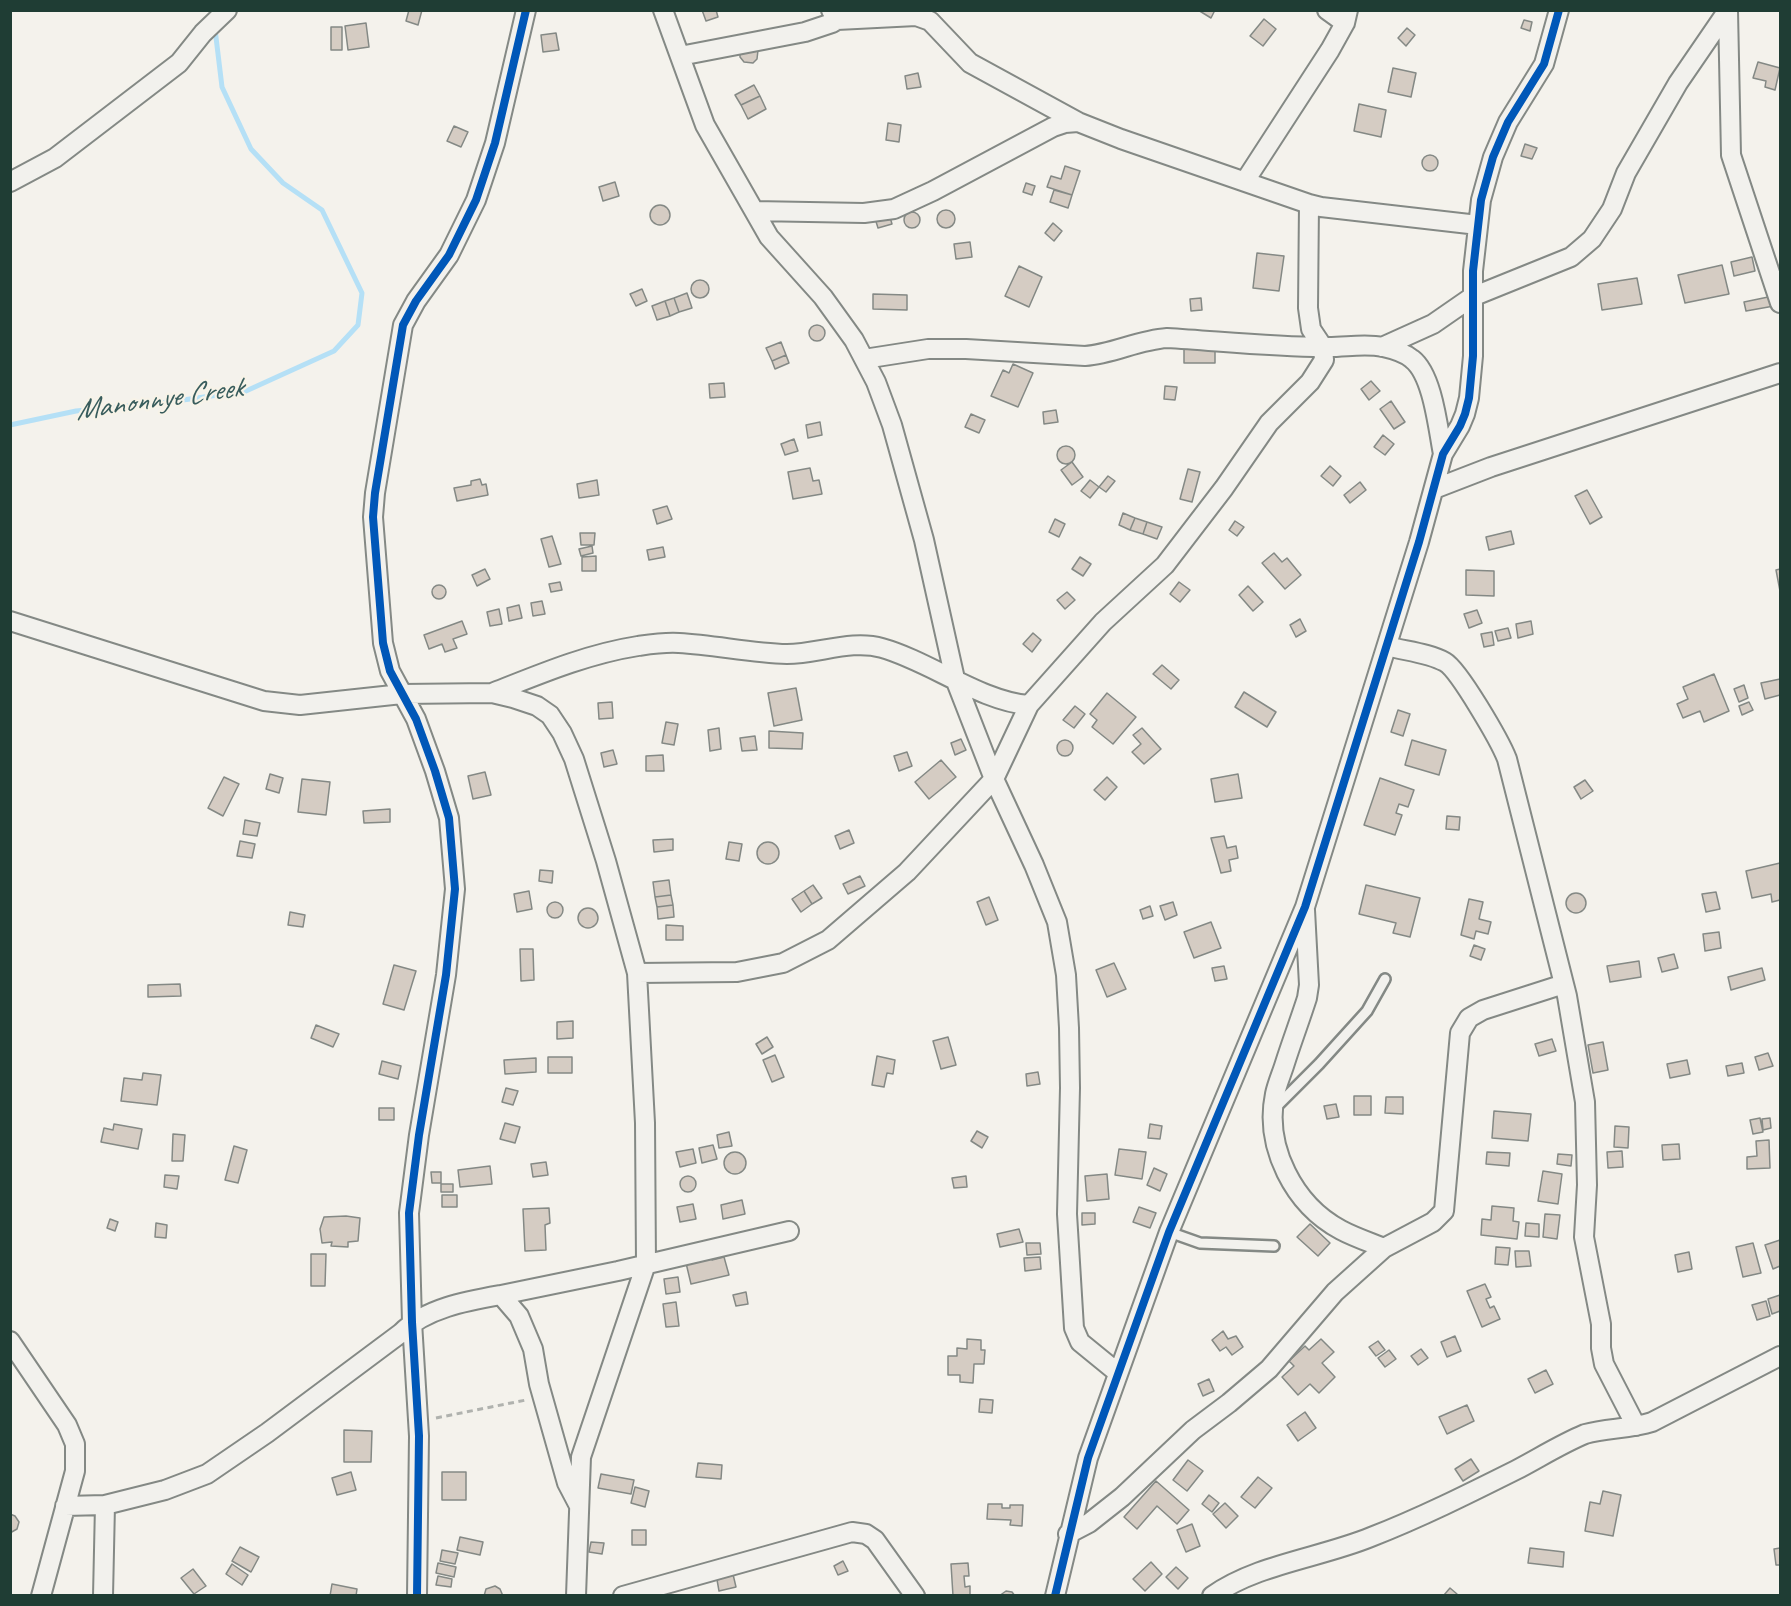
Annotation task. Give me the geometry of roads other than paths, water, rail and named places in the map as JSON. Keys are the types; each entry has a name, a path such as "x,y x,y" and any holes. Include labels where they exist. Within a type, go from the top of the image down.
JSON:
{"street":[{"path":"10,182 55,158 162,77 179,63 203,33 227,10"},
{"path":"417,1596 418,1421 409,1213 419,1135 446,975 455,889 449,818 416,719 390,671 383,643 373,517 375,493 404,325 416,301 449,255 476,200 495,143 526,10"},
{"path":"663,10 705,125 769,237 823,297 854,340 876,382 892,425 924,540 955,679 994,779 1034,864 1057,922 1066,975 1070,1088 1067,1214 1074,1328 1080,1342 1118,1373"},
{"path":"680,56 805,32 834,15 854,10"},
{"path":"1245,181 1307,88 1346,17 1327,10"},
{"path":"1055,1596 1088,1458 1169,1232 1305,907 1387,646 1443,454 1460,426 1469,398 1473,356 1472,297 1481,200 1493,157 1508,122 1544,64 1559,10"},
{"path":"1382,347 1433,324 1472,297 1571,257 1592,239 1612,209 1626,173 1678,83 1728,11"},
{"path":"1728,11 1731,155 1780,303"},
{"path":"834,15 922,17 930,21 970,63 1078,122 1310,204 1478,225"},
{"path":"754,211 864,213 894,209 933,191 1053,127 1078,122"},
{"path":"637,973 736,972 783,963 828,940 907,872 994,779 1029,705 1103,622 1165,565 1224,488 1269,423 1310,382 1324,360 1323,347 1311,329 1308,309 1310,204"},
{"path":"864,359 928,349 1084,356 1151,339 1167,338 1323,347 1365,345 1382,347 1413,359 1421,369 1429,386 1443,454"},
{"path":"1434,489 1491,467 1780,373"},
{"path":"10,621 264,701 300,705 402,694 492,693 537,706 550,715 562,733 573,759 606,861 637,973 645,1123 646,1264 581,1457 576,1596"},
{"path":"492,693 585,657 661,643 788,654 853,645 879,647 898,653 1008,703 1029,705"},
{"path":"1387,646 1436,659 1453,668 1501,745 1512,775 1564,984 1585,1102 1587,1185 1584,1237 1601,1324 1604,1364 1636,1426"},
{"path":"1305,907 1309,969 1307,998 1275,1093 1272,1111 1279,1160 1301,1196 1322,1218 1341,1230 1383,1248"},
{"path":"1068,1534 1089,1523 1122,1497 1193,1430 1269,1369 1335,1292 1383,1248 1433,1222 1444,1211 1460,1033 1469,1018 1483,1010 1564,984"},
{"path":"65,1506 105,1505 165,1490 207,1474 277,1426 401,1333 412,1322 448,1307 789,1231"},
{"path":"501,1295 519,1316 533,1349 543,1397 567,1483 578,1505"},
{"path":"10,1341 67,1425 75,1444 75,1471 41,1596"},
{"path":"1212,1596 1241,1580 1370,1538 1444,1506 1585,1434 1602,1429 1652,1422 1780,1356"},
{"path":"103,1596 105,1505"},
{"path":"622,1596 852,1532 866,1534 875,1540 915,1596"}],"lane":[{"path":"1272,1111 1319,1065 1367,1011 1385,979"},
{"path":"1169,1232 1200,1243 1274,1246"}],"waterway":[{"name":"Manonnye Creek","path":"10,425 76,411 169,402 246,391 334,351 358,325 362,293 322,210 283,183 251,149 222,87 215,29"}]}
